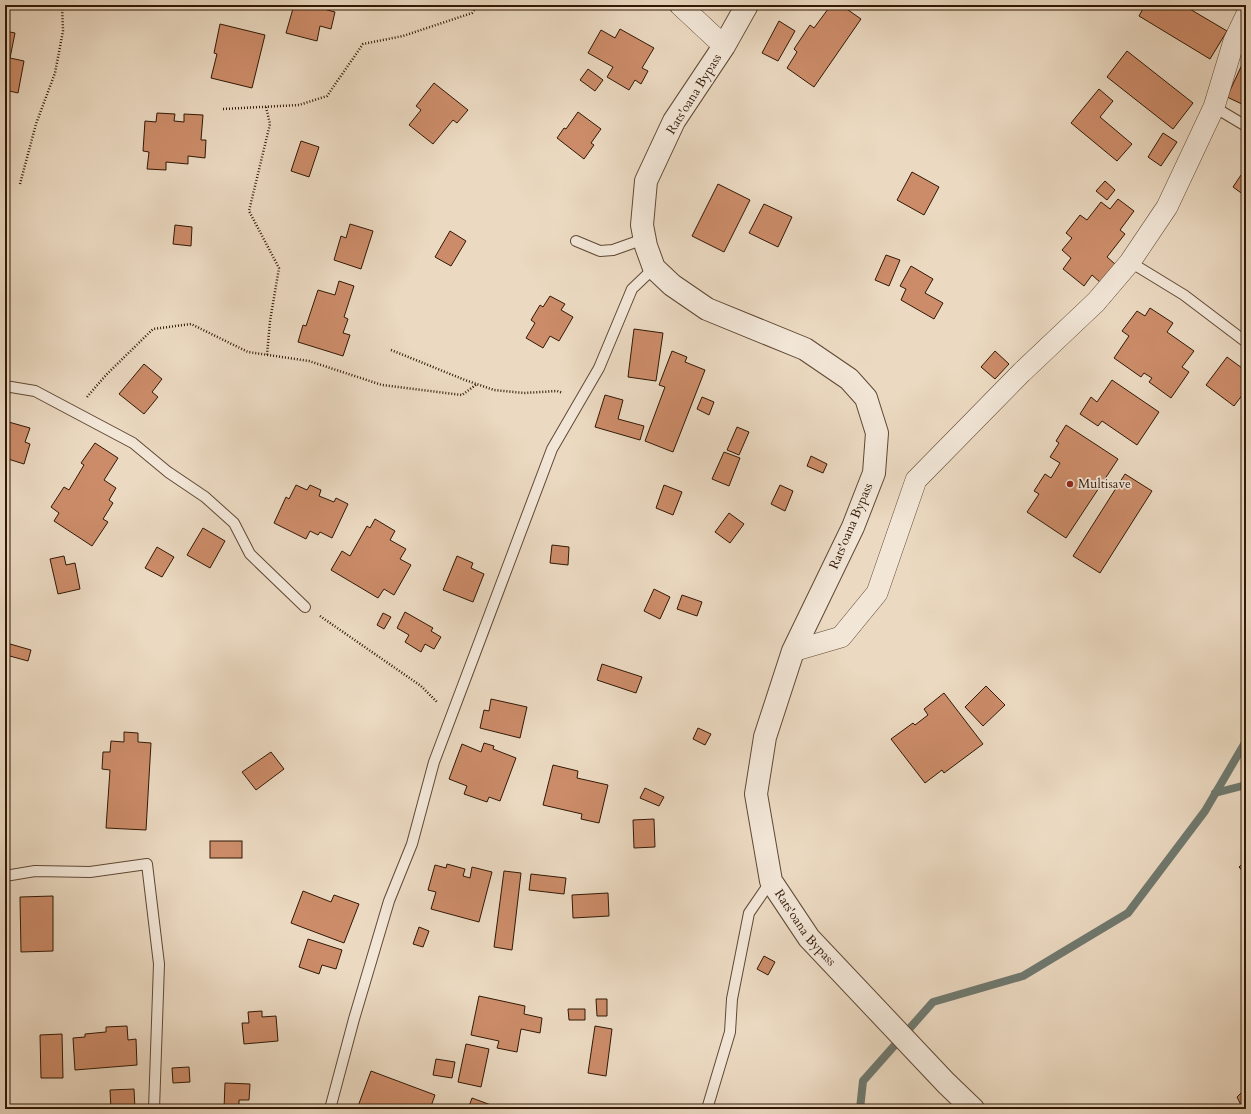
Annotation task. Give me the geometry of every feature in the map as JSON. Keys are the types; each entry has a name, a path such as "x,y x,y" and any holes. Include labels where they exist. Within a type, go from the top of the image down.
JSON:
{"street":[{"path":"680,5 724,46"},
{"name":"Rats'oana Bypass","path":"748,5 724,46 674,121 646,181 642,225 644,239 654,268 672,285 707,310 805,349 849,379 866,398 877,433 874,473 853,527 793,651 764,737 756,794 771,881 809,938 946,1083 973,1109"},
{"path":"793,651 841,637 877,593 916,480 1022,372 1096,302 1130,262 1167,207 1214,107 1234,41 1246,16"}],"lane":[{"path":"1214,107 1246,126"},
{"path":"576,241 600,252 613,250 644,239"},
{"path":"1130,262 1184,295 1246,342"},
{"path":"330,1109 354,1019 389,901 412,844 434,762 470,663 552,449 599,368 632,289 654,268"},
{"path":"5,386 35,391 133,443 168,472 205,497 234,523 250,554 305,607"},
{"path":"5,876 35,871 90,872 147,864 159,964 154,1109"},
{"path":"707,1109 730,1032 732,999 749,913 771,881"}],"path":[{"path":"20,184 36,124 55,73 63,31 62,5"},
{"path":"223,109 299,105 328,96 363,44 403,36 472,13 478,5"},
{"path":"266,107 270,124 249,211 279,268 270,321 267,355"},
{"path":"74,411 106,375 153,329 191,324 248,352 309,360 382,385 462,396 477,384"},
{"path":"391,350 494,390 524,393 558,391 581,399"},
{"path":"305,607 421,686 452,716"}],"building":[{"path":"294,5 321,5 320,8 335,12 331,29 320,26 317,41 286,33"},
{"path":"831,5 841,5 861,19 814,87 787,68 797,52 794,49 810,25 814,28"},
{"path":"1145,5 1183,5 1227,31 1210,59 1139,16"},
{"path":"779,21 795,31 778,61 762,53"},
{"path":"220,24 265,35 252,88 211,78 217,54 214,53"},
{"path":"620,29 654,48 642,68 648,71 641,84 635,80 629,90 607,77 613,67 588,53 601,30 615,38"},
{"path":"5,31 15,33 10,58 24,61 18,93 5,90"},
{"path":"1127,51 1193,103 1173,129 1107,77"},
{"path":"1246,56 1246,106 1227,97"},
{"path":"588,69 603,80 595,91 580,80"},
{"path":"434,83 468,110 457,123 453,120 433,144 409,125 421,110 416,106"},
{"path":"1099,89 1113,101 1100,117 1132,144 1117,161 1071,123"},
{"path":"578,112 601,129 591,143 594,145 584,159 557,138 564,128 566,129"},
{"path":"157,113 175,114 174,121 184,122 184,114 203,115 201,140 206,140 205,158 188,156 188,164 166,162 166,170 147,169 149,152 143,151 145,121 156,122"},
{"path":"1163,133 1177,142 1161,166 1148,157"},
{"path":"301,141 319,147 309,177 291,171"},
{"path":"912,172 939,187 924,215 897,200"},
{"path":"1241,175 1246,178 1246,193 1244,195 1233,187"},
{"path":"1105,181 1115,190 1107,200 1096,191"},
{"path":"718,184 750,200 724,252 692,236"},
{"path":"1118,199 1134,211 1120,230 1125,234 1107,257 1115,264 1101,283 1092,275 1084,286 1063,269 1071,258 1062,250 1072,238 1066,233 1080,215 1087,220 1101,202 1110,209"},
{"path":"764,204 792,217 778,247 749,233"},
{"path":"350,224 373,231 361,269 334,260 341,236 346,238"},
{"path":"175,225 192,227 191,246 173,244"},
{"path":"450,231 466,241 451,266 435,257"},
{"path":"886,255 900,260 889,286 875,280"},
{"path":"911,266 933,279 925,293 943,303 934,319 901,300 906,289 900,286"},
{"path":"339,281 354,286 344,317 348,319 343,333 350,335 343,356 298,342 303,325 306,326 318,290 335,295"},
{"path":"550,296 565,304 561,310 573,317 559,341 550,336 543,348 526,338 535,323 531,320 540,305 543,307"},
{"path":"1150,308 1173,323 1167,332 1194,351 1182,367 1189,372 1171,398 1149,382 1152,378 1144,373 1141,377 1114,358 1129,336 1122,331 1137,311 1145,316"},
{"path":"634,329 663,333 656,381 628,377"},
{"path":"672,351 687,357 685,362 705,370 673,452 645,441 665,387 659,385"},
{"path":"995,351 1009,364 995,379 981,367"},
{"path":"1227,357 1246,371 1246,390 1234,406 1206,385"},
{"path":"144,364 162,379 152,392 158,397 144,414 119,394"},
{"path":"1112,380 1159,412 1137,445 1102,421 1098,426 1080,414 1091,397 1097,402"},
{"path":"605,395 623,400 618,419 644,426 640,440 595,427"},
{"path":"702,397 714,402 709,415 697,409"},
{"path":"5,421 30,428 25,442 30,444 24,464 5,458"},
{"name":"Multisave","path":"1066,425 1118,459 1066,538 1027,512 1039,494 1034,491 1045,474 1051,478 1060,463 1050,457 1059,443 1056,441"},
{"path":"737,427 749,432 739,455 727,450"},
{"path":"95,443 118,458 104,480 116,488 109,500 113,503 103,519 108,522 92,546 54,521 59,513 51,507 64,487 69,490 84,465 81,463"},
{"path":"724,452 740,458 729,486 712,479"},
{"path":"811,456 827,464 823,473 807,466"},
{"path":"1125,474 1152,491 1100,573 1073,556"},
{"path":"296,485 307,490 310,485 321,490 319,496 334,502 336,498 348,504 332,538 320,532 318,535 310,531 306,539 274,523 286,497 289,499"},
{"path":"664,485 682,492 673,515 656,508"},
{"path":"780,485 793,491 785,511 771,504"},
{"path":"729,513 744,524 730,543 715,532"},
{"path":"375,519 395,531 390,540 406,549 400,559 411,565 394,595 384,589 378,598 331,570 342,551 350,556 367,526 370,528"},
{"path":"203,528 225,541 210,568 187,555"},
{"path":"552,545 569,547 568,565 550,563"},
{"path":"157,547 174,557 162,577 145,568"},
{"path":"64,556 66,565 75,563 80,589 58,594 50,559"},
{"path":"457,556 473,563 471,568 484,574 473,602 443,590"},
{"path":"654,589 670,597 660,619 644,611"},
{"path":"682,595 702,602 697,616 677,609"},
{"path":"405,612 433,628 431,631 441,637 434,649 425,644 421,652 405,642 409,635 397,628"},
{"path":"383,613 391,617 384,629 377,625"},
{"path":"10,644 31,650 28,661 6,655"},
{"path":"602,664 642,677 636,693 597,680"},
{"path":"986,686 1005,705 983,726 965,707"},
{"path":"944,693 983,744 944,773 942,770 925,783 891,739 913,723 915,725 928,715 924,709"},
{"path":"491,699 527,707 520,738 480,728 484,710 489,711"},
{"path":"698,728 711,734 705,745 693,739"},
{"path":"124,732 138,733 138,742 151,743 146,830 106,828 110,770 102,769 103,752 110,752 111,741 124,742"},
{"path":"484,743 494,746 493,749 516,758 500,801 489,797 487,802 464,794 467,786 449,779 462,744 481,752"},
{"path":"271,752 284,769 256,790 242,772"},
{"path":"553,765 578,771 577,778 608,785 599,823 581,819 582,814 543,805"},
{"path":"645,788 664,797 659,806 640,798"},
{"path":"654,819 655,847 634,848 633,820"},
{"path":"210,841 242,841 242,858 210,858"},
{"path":"1246,860 1246,875 1239,867"},
{"path":"447,864 465,869 463,876 470,878 472,867 492,872 479,922 431,909 436,892 428,890 435,865 446,868"},
{"path":"504,871 521,873 512,950 494,947"},
{"path":"531,874 566,878 564,894 529,890"},
{"path":"303,891 331,902 334,895 359,904 344,943 291,923"},
{"path":"608,893 609,916 573,918 572,895"},
{"path":"53,896 53,951 21,952 20,897"},
{"path":"419,927 429,931 423,947 413,944"},
{"path":"308,939 342,950 336,969 322,965 319,974 299,967"},
{"path":"764,956 775,962 768,975 757,969"},
{"path":"479,996 525,1006 524,1014 542,1018 540,1033 521,1029 517,1052 497,1048 499,1041 471,1035"},
{"path":"596,999 607,999 607,1016 597,1016"},
{"path":"568,1009 585,1009 585,1020 569,1020"},
{"path":"262,1011 262,1017 276,1016 278,1041 244,1044 242,1023 249,1023 248,1012"},
{"path":"127,1026 128,1040 136,1039 137,1065 75,1070 73,1038 85,1037 85,1034 106,1032 106,1027"},
{"path":"595,1026 612,1029 606,1076 588,1073"},
{"path":"62,1034 63,1078 41,1078 40,1035"},
{"path":"466,1044 489,1049 481,1087 458,1082"},
{"path":"436,1059 455,1062 452,1078 433,1075"},
{"path":"189,1067 190,1082 173,1083 172,1068"},
{"path":"371,1071 435,1095 430,1109 357,1109"},
{"path":"225,1083 250,1084 249,1100 239,1100 239,1109 224,1109"},
{"path":"1246,1084 1246,1109 1243,1109 1237,1097 1242,1092 1242,1089"},
{"path":"134,1089 135,1109 111,1109 110,1090"},
{"path":"472,1098 499,1108 499,1109 468,1109"}],"waterway":[{"path":"860,1109 863,1081 933,1002 1023,976 1128,913 1205,811 1246,741"},
{"path":"1215,793 1246,785"}],"place":[{"name":"Multisave","path":"1070,484"}]}
